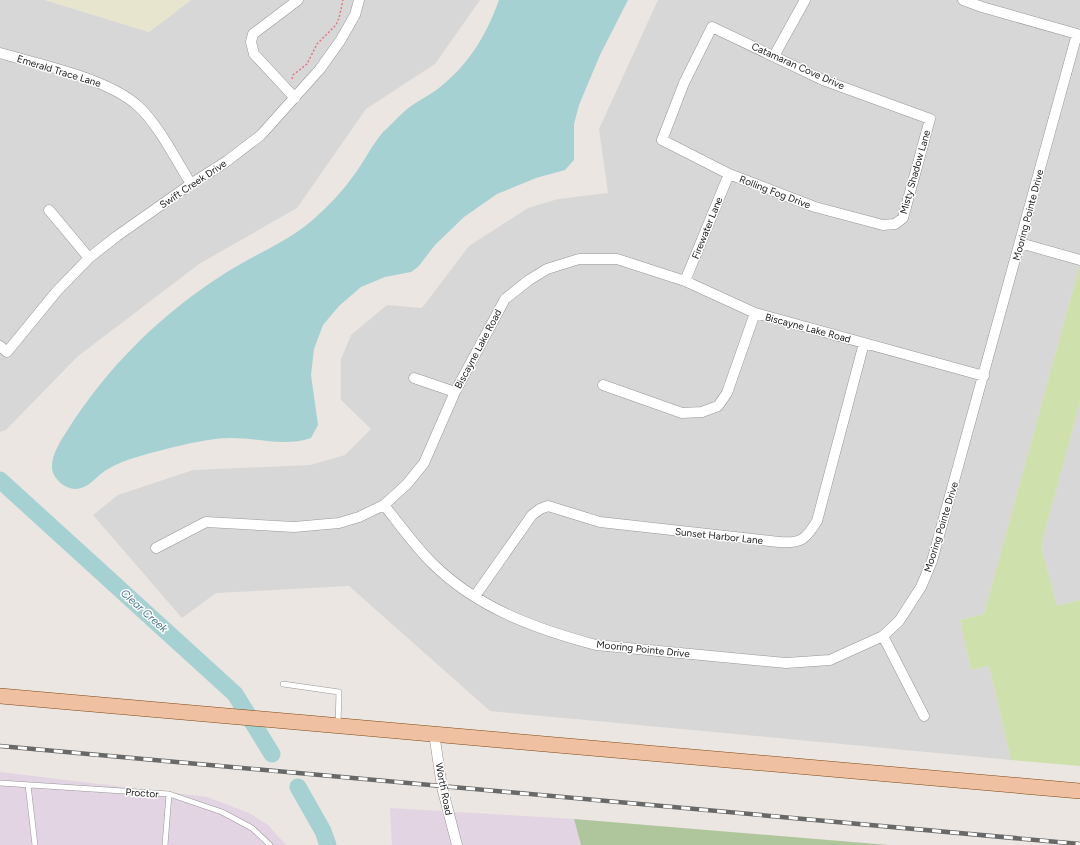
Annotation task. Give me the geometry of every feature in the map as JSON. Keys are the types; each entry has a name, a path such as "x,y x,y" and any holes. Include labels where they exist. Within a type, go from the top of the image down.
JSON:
{"main road":[{"path":"0,696 1080,791"}],"street":[{"path":"292,96 254,54 251,42 253,34 298,0"},
{"name":"Swift Creek Drive","path":"3,349 56,291 89,258 191,184 247,147 261,135 292,96 320,69 340,41 355,15 359,0"},
{"path":"774,56 804,0"},
{"name":"Mooring Pointe Drive","path":"384,505 418,548 451,580 475,596 521,622 546,631 596,644 786,664 830,660 883,636 900,621 912,604 932,561 1077,34 982,7 963,0"},
{"name":"Catamaran Cove Drive","path":"662,140 684,83 712,28 823,80 930,118"},
{"name":"Emerald Trace Lane","path":"0,53 102,84 125,96 138,106 149,119 191,184"},
{"name":"Misty Shadow Lane","path":"895,224 903,218 930,118"},
{"name":"Rolling Fog Drive","path":"662,140 729,174 815,207 883,225 895,224"},
{"name":"Firewater Lane","path":"685,281 729,174"},
{"path":"49,210 89,258"},
{"path":"1020,243 1080,260"},
{"name":"Biscayne Lake Road","path":"156,548 206,522 294,527 339,523 359,517 384,505 407,484 424,463 455,392 505,299 529,280 547,269 579,259 617,259 685,281 755,313 984,376"},
{"path":"603,385 682,413 702,412 718,406 727,393 755,313"},
{"name":"Sunset Harbor Lane","path":"475,596 532,515 540,509 548,506 600,522 786,543 793,543 807,537 817,521 864,343"},
{"path":"414,378 455,392"},
{"path":"883,636 924,716"},
{"name":"Worth Road","path":"434,733 442,787 457,845"}],"lane":[{"path":"283,684 339,692 338,725"},
{"name":"Proctor","path":"0,783 169,794 222,812 252,828 270,845"},
{"path":"28,785 35,845"},
{"path":"164,845 169,794"}],"path":[{"path":"292,96 293,75 307,64 317,44 336,25 343,0"}],"shaded area":[{"path":"0,0 45,0 149,32 191,0 480,0 435,64 366,109 297,208 199,264 77,357 6,430 0,432"},
{"path":"45,0 191,0 149,32"},
{"path":"658,0 1080,0 1080,264 984,614 960,620 971,670 989,666 1011,760 490,711 349,586 216,593 182,618 93,515 118,495 193,470 310,465 345,455 371,429 341,400 341,359 351,335 387,305 422,308 469,246 528,208 558,199 608,193 599,129"},
{"path":"1080,402 1080,600 1057,606 1041,546"},
{"path":"0,772 207,797 249,813 268,825 286,845 0,845"},
{"path":"390,808 574,819 581,845 392,845"}],"green space":[{"path":"1080,264 1080,402 1041,546 1057,606 1080,600 1080,766 1011,760 989,666 971,670 960,620 984,614"},
{"path":"574,819 889,845 581,845"}],"water":[{"path":"499,0 628,0 600,55 579,105 574,124 574,160 565,170 536,178 497,194 464,217 435,245 418,267 411,272 385,277 361,287 339,306 323,325 314,349 311,375 318,425 311,438 291,442 231,438 198,442 151,453 122,462 104,471 85,487 74,489 61,483 53,473 52,467 54,454 83,407 118,363 159,323 203,288 238,265 295,233 321,213 347,184 383,132 407,109 431,94 450,79 468,59 488,26"}],"waterway":[{"name":"Clear Creek","path":"0,480 235,694 272,754"},
{"name":"Clear Creek","path":"298,787 323,831 328,845"}],"railway":[{"path":"0,746 1080,844"}]}
